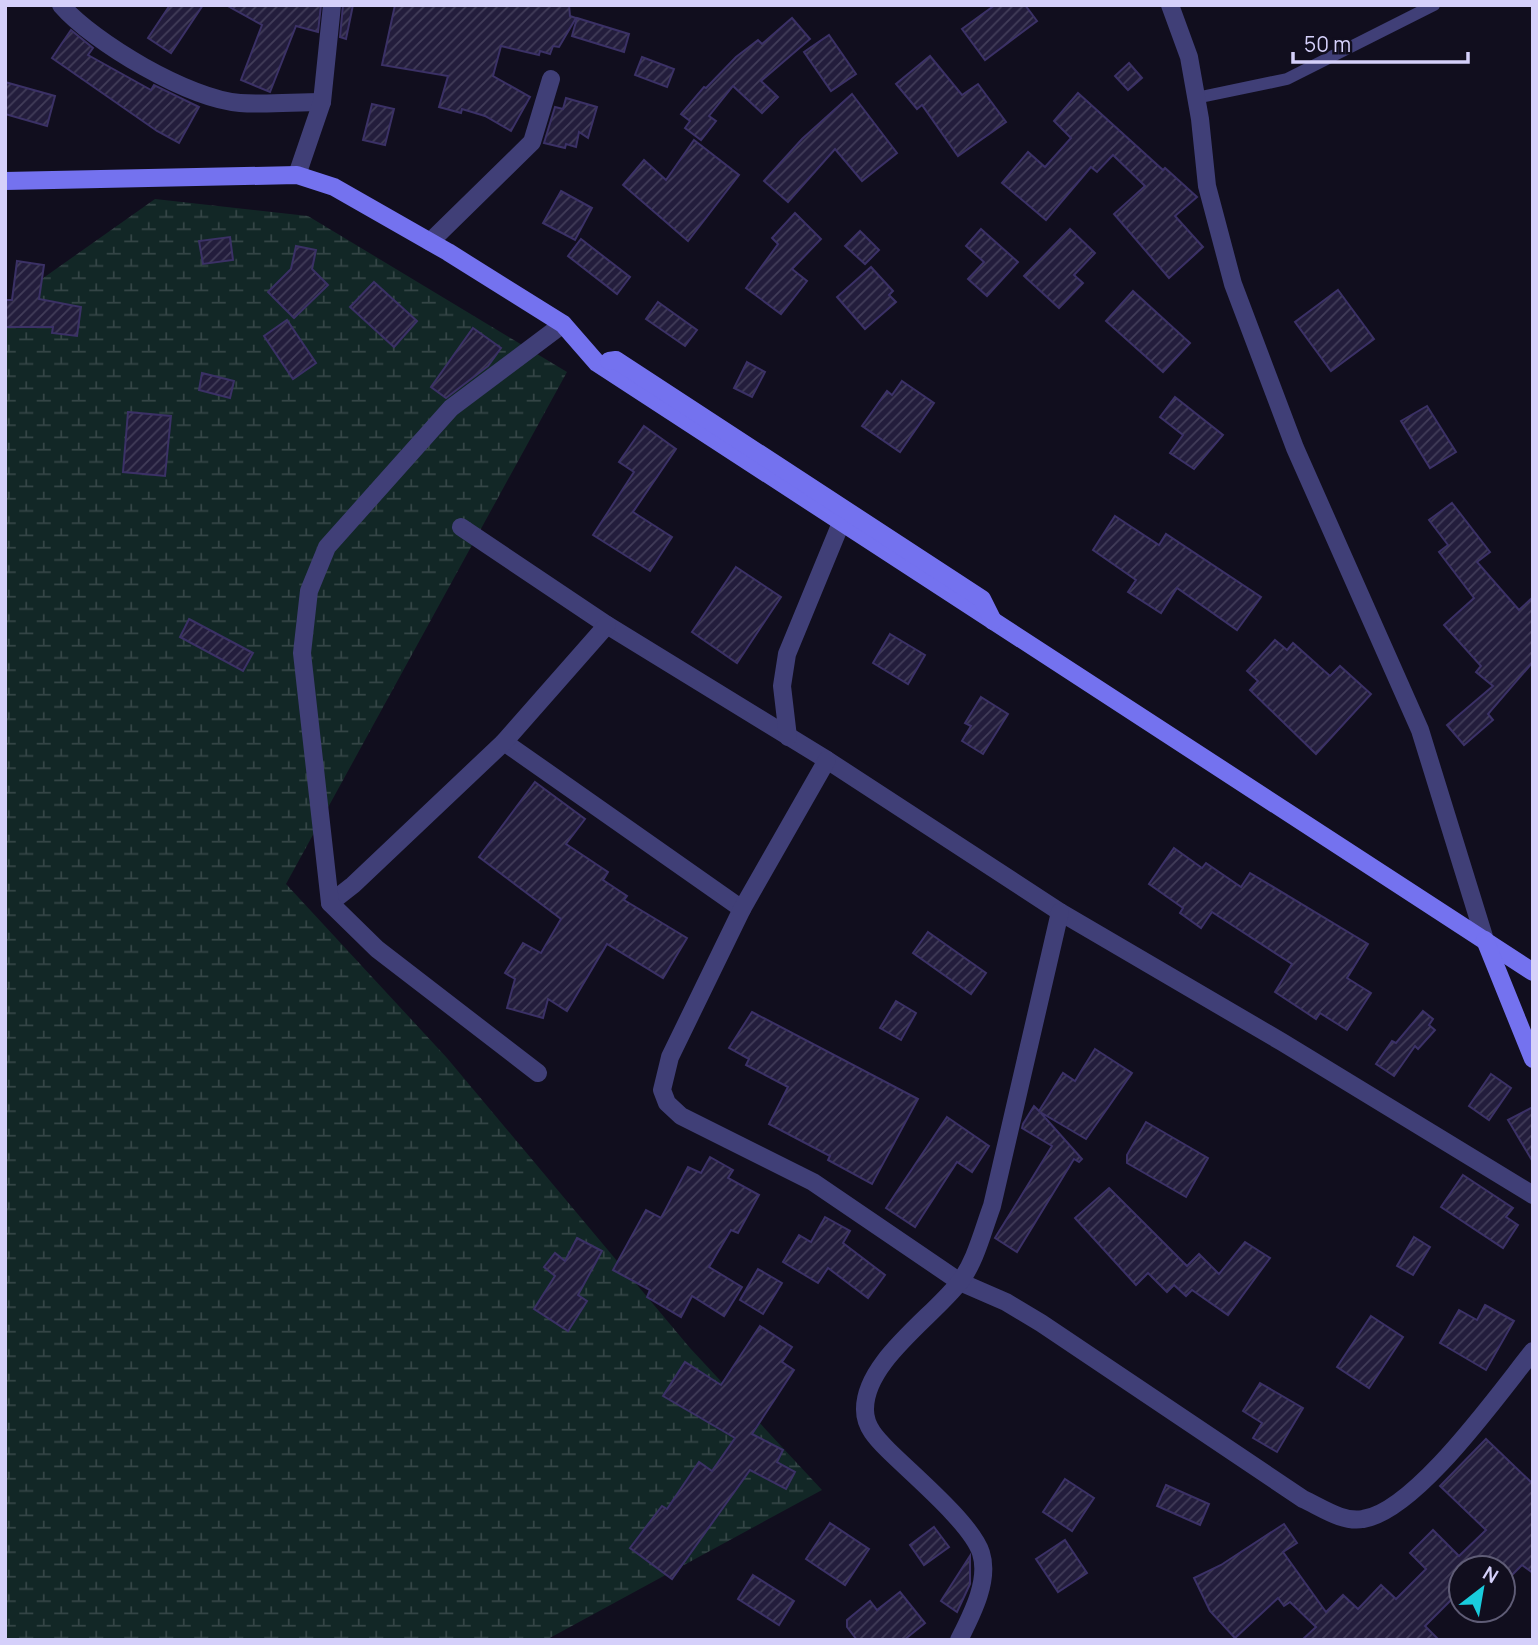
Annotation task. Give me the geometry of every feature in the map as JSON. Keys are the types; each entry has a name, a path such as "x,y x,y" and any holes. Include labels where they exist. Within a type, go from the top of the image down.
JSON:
{"street":[{"path":"61,5 113,45 175,84 238,103 321,102"},
{"path":"297,175 321,102 332,5"},
{"path":"1170,5 1189,57 1206,186 1233,284 1295,448 1420,730 1485,940 1533,1059"},
{"path":"430,242 532,142 551,79"},
{"path":"5,181 297,175 334,187 563,324 597,363 1533,972"},
{"path":"538,1073 377,949 330,903 302,653 309,591 327,547 451,408 563,324"},
{"path":"597,363 616,360 982,599 993,621"},
{"path":"788,737 782,686 787,654 841,523"},
{"path":"461,527 607,625 827,760 1060,912 1282,1041 1533,1195"},
{"path":"330,903 353,885 504,742 607,625"},
{"path":"504,742 742,909"},
{"path":"827,760 742,909 663,1074 662,1090 667,1103 681,1116 813,1182 960,1282 995,1296 1041,1323 1303,1499 1340,1516 1361,1520 1379,1515 1393,1506 1423,1480 1468,1432 1533,1351"},
{"path":"959,1640 975,1605 981,1579 982,1554 970,1532 873,1435 864,1412 867,1393 877,1370 960,1282 992,1206 1060,912"}],"lane":[{"path":"1196,98 1287,79 1434,5"}],"green space":[{"path":"155,199 308,216 567,372 286,884 447,1058 690,1348 822,1490 546,1640 5,1640 5,305"}],"building":[{"path":"170,5 203,5 171,53 148,38"},
{"path":"226,5 321,5 318,32 296,26 270,92 241,80 262,25"},
{"path":"343,5 353,5 346,39 340,37"},
{"path":"395,5 569,5 570,16 576,18 559,47 553,46 550,54 540,51 539,55 501,46 493,76 530,97 511,131 485,116 462,109 461,113 439,107 448,76 382,65"},
{"path":"995,5 1025,5 1037,21 985,60 962,29"},
{"path":"577,18 629,34 624,52 572,36"},
{"path":"792,18 810,39 761,81 778,97 762,113 733,86 709,116 716,121 701,140 685,128 690,121 681,114 704,87 736,57 758,40 762,44"},
{"path":"71,30 93,48 88,55 151,90 154,85 199,107 179,143 157,131 52,58"},
{"path":"829,35 856,74 831,91 804,52"},
{"path":"930,56 962,95 978,84 1006,122 958,156 922,105 917,109 896,84"},
{"path":"642,57 674,69 667,87 635,75"},
{"path":"1129,63 1142,78 1128,90 1115,76"},
{"path":"5,82 55,96 47,126 5,114"},
{"path":"1078,93 1197,197 1175,216 1203,247 1169,278 1114,214 1145,186 1113,155 1097,172 1091,167 1046,220 1002,183 1028,152 1045,167 1071,138 1054,121"},
{"path":"852,94 897,153 862,181 835,149 788,202 764,181 802,139"},
{"path":"566,98 597,107 588,138 579,132 576,147 566,144 565,148 544,143 555,107 563,109"},
{"path":"372,104 394,109 385,145 363,140"},
{"path":"694,140 739,175 688,241 623,185 644,160 666,180"},
{"path":"561,191 592,208 575,240 543,223"},
{"path":"795,213 821,239 792,269 807,281 781,314 746,288 778,244 772,238"},
{"path":"981,229 1018,262 987,296 968,279 984,262 966,246"},
{"path":"1070,229 1095,253 1074,275 1083,283 1059,308 1024,276"},
{"path":"860,231 879,250 865,264 845,246"},
{"path":"230,237 233,260 203,264 199,241"},
{"path":"581,239 630,277 617,294 568,256"},
{"path":"296,246 316,250 312,269 328,285 294,318 268,292 291,269"},
{"path":"17,261 44,265 39,299 81,307 77,336 52,333 53,327 6,327 6,300 12,300"},
{"path":"871,267 893,291 889,295 896,302 865,329 837,297"},
{"path":"374,282 417,321 394,347 350,307"},
{"path":"1338,290 1374,339 1331,371 1295,322"},
{"path":"1133,291 1190,343 1163,372 1106,321"},
{"path":"658,302 697,330 685,346 646,319"},
{"path":"287,320 316,363 293,379 264,336"},
{"path":"473,328 501,348 488,366 446,398 431,387"},
{"path":"747,362 765,372 752,397 734,388"},
{"path":"202,373 234,381 230,398 199,390"},
{"path":"902,381 934,403 900,452 862,426 887,391 892,395"},
{"path":"1175,397 1223,435 1194,469 1170,453 1183,435 1160,417"},
{"path":"1427,406 1456,452 1430,468 1401,421"},
{"path":"128,412 171,416 165,476 123,472"},
{"path":"644,426 676,449 633,512 672,537 650,571 593,535 634,472 619,462"},
{"path":"1452,503 1490,552 1477,562 1519,610 1533,597 1533,662 1488,714 1493,720 1464,745 1447,725 1493,686 1476,672 1481,666 1444,625 1474,598 1439,552 1448,545 1429,520"},
{"path":"1115,516 1159,545 1166,534 1261,597 1237,630 1177,588 1161,613 1128,592 1136,580 1093,550"},
{"path":"736,567 781,597 737,663 692,632"},
{"path":"189,619 253,653 243,671 180,637"},
{"path":"890,634 925,655 908,684 873,663"},
{"path":"1275,640 1287,650 1293,643 1330,676 1340,666 1371,694 1316,754 1250,690 1258,681 1247,671"},
{"path":"981,697 1008,714 983,754 962,741 971,726 965,723"},
{"path":"535,782 585,819 566,844 608,872 603,880 627,896 624,900 687,938 663,978 607,944 567,1011 548,999 543,1018 507,1008 515,979 505,973 523,943 541,953 561,919 479,857"},
{"path":"1174,848 1202,868 1206,863 1241,887 1250,873 1368,944 1347,978 1371,993 1347,1030 1320,1013 1316,1019 1275,992 1292,964 1212,912 1201,928 1180,913 1183,908 1149,884"},
{"path":"928,932 986,973 971,994 913,953"},
{"path":"896,1001 916,1013 901,1040 880,1028"},
{"path":"1423,1011 1433,1019 1429,1025 1435,1030 1418,1049 1415,1046 1394,1076 1376,1064 1392,1041 1396,1043"},
{"path":"752,1012 918,1099 872,1184 828,1160 830,1156 769,1124 788,1087 746,1065 749,1059 729,1048"},
{"path":"1095,1049 1132,1073 1086,1139 1040,1112 1082,1159 1079,1162 1074,1159 1017,1252 995,1238 1052,1146 1022,1128 1023,1124 1034,1106 1039,1111 1063,1073 1075,1081"},
{"path":"1491,1074 1511,1088 1489,1120 1469,1106"},
{"path":"1533,1107 1533,1162 1508,1120"},
{"path":"947,1117 989,1146 972,1172 957,1162 915,1227 886,1208"},
{"path":"1146,1122 1208,1158 1186,1197 1127,1163 1127,1155"},
{"path":"710,1157 733,1170 728,1178 759,1195 738,1233 731,1230 709,1267 742,1287 724,1316 692,1296 681,1317 647,1297 650,1290 613,1270 646,1210 661,1218 688,1167 701,1173"},
{"path":"1463,1175 1513,1208 1506,1217 1518,1225 1503,1248 1441,1207"},
{"path":"1109,1188 1187,1266 1199,1254 1219,1274 1245,1242 1270,1258 1228,1315 1192,1290 1186,1296 1174,1285 1167,1292 1148,1273 1136,1285 1075,1218"},
{"path":"825,1217 850,1231 843,1243 885,1275 868,1298 828,1268 818,1283 783,1262 799,1235 811,1242"},
{"path":"1414,1237 1430,1247 1413,1275 1397,1266"},
{"path":"577,1238 602,1251 578,1295 587,1301 568,1331 534,1309 555,1276 544,1267 555,1253 565,1261"},
{"path":"758,1269 782,1283 763,1314 740,1300"},
{"path":"1485,1305 1514,1321 1486,1370 1440,1343 1459,1310 1477,1320"},
{"path":"1371,1316 1403,1337 1369,1388 1337,1367"},
{"path":"760,1326 792,1347 782,1362 794,1370 752,1434 783,1450 777,1462 795,1472 786,1489 750,1470 672,1579 630,1548 662,1506 667,1509 699,1462 712,1471 735,1438 663,1396 685,1362 721,1385"},
{"path":"1260,1383 1303,1408 1277,1452 1253,1438 1262,1423 1243,1411"},
{"path":"1486,1439 1533,1484 1533,1573 1522,1565 1517,1570 1517,1554 1461,1554 1486,1530 1440,1486"},
{"path":"1065,1479 1094,1498 1072,1531 1043,1512"},
{"path":"1166,1485 1209,1504 1200,1525 1157,1506"},
{"path":"830,1523 869,1549 845,1585 806,1559"},
{"path":"1284,1524 1297,1543 1283,1552 1326,1612 1343,1595 1358,1609 1381,1585 1396,1599 1426,1569 1410,1553 1433,1530 1457,1554 1447,1554 1447,1604 1425,1626 1439,1640 1302,1640 1316,1627 1290,1602 1284,1606 1278,1598 1235,1638 1210,1611 1194,1578 1221,1565"},
{"path":"934,1527 949,1547 924,1565 910,1545"},
{"path":"1065,1540 1087,1573 1058,1592 1036,1559"},
{"path":"970,1556 970,1584 957,1612 941,1601"},
{"path":"753,1575 794,1601 779,1625 738,1599"},
{"path":"900,1592 925,1623 904,1640 857,1640 847,1627 847,1620 870,1601 877,1610"}]}
